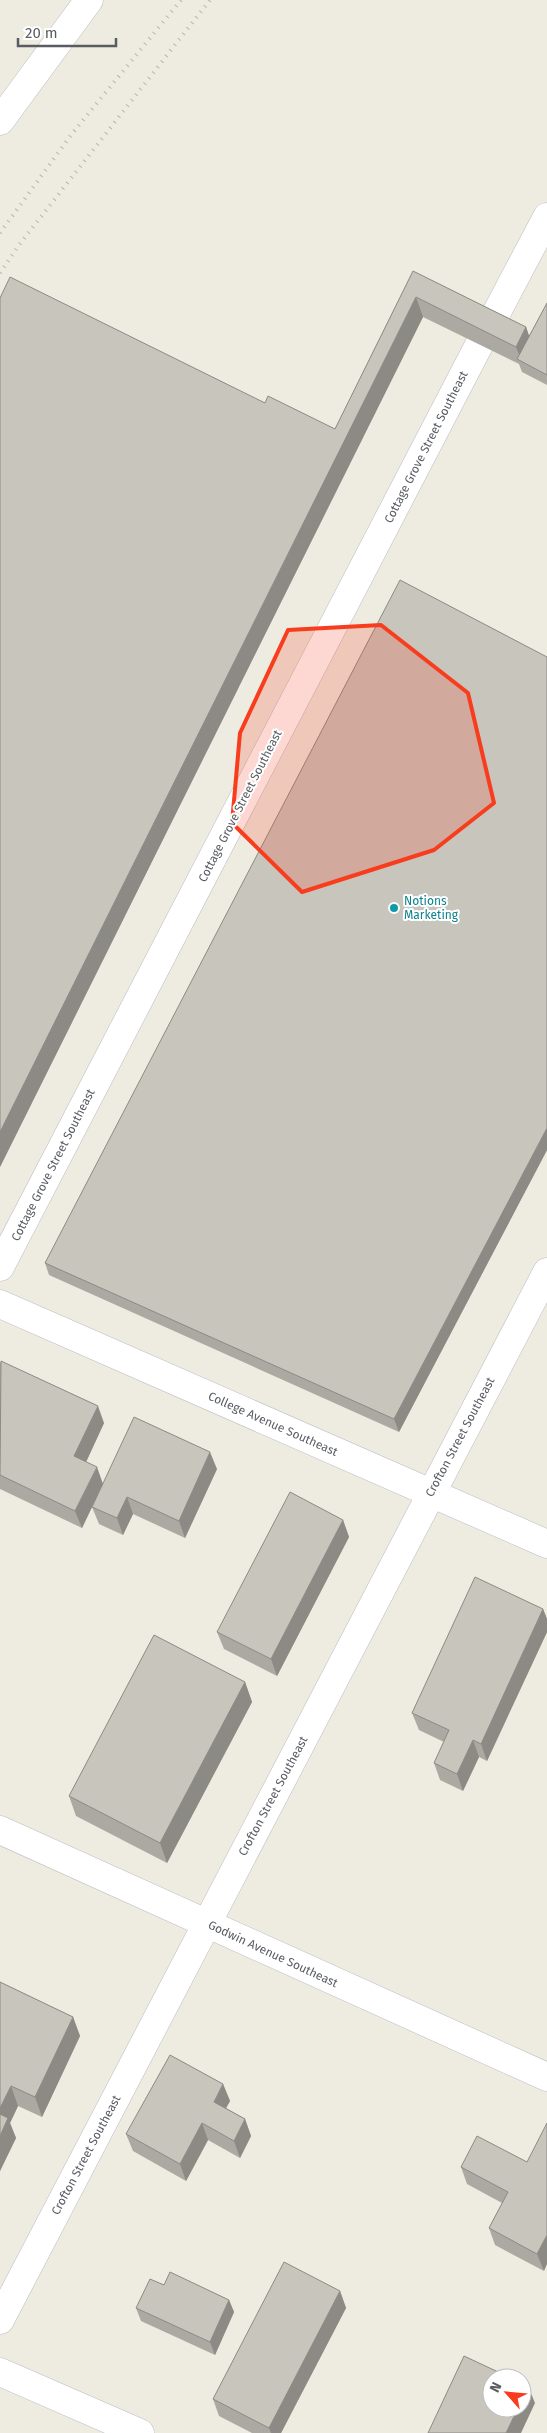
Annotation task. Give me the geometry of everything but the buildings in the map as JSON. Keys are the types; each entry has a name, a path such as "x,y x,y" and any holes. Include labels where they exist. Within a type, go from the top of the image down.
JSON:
{"street":[{"path":"0,121 89,0"},
{"name":"Cottage Grove Street Southeast","path":"0,1268 547,217"},
{"name":"Crofton Street Southeast","path":"0,2320 547,1272"},
{"name":"College Avenue Southeast","path":"0,1304 547,1544"},
{"name":"Godwin Avenue Southeast","path":"0,1830 547,2077"},
{"path":"0,2372 140,2433"}],"highlighted area":[{"path":"381,625 468,693 494,803 434,850 302,892 232,823 240,733 288,630"}],"railway":[{"path":"0,233 71,135 181,0"},
{"path":"0,273 19,245 210,0"}],"place":[{"name":"Notions Marketing","path":"394,908"}]}
